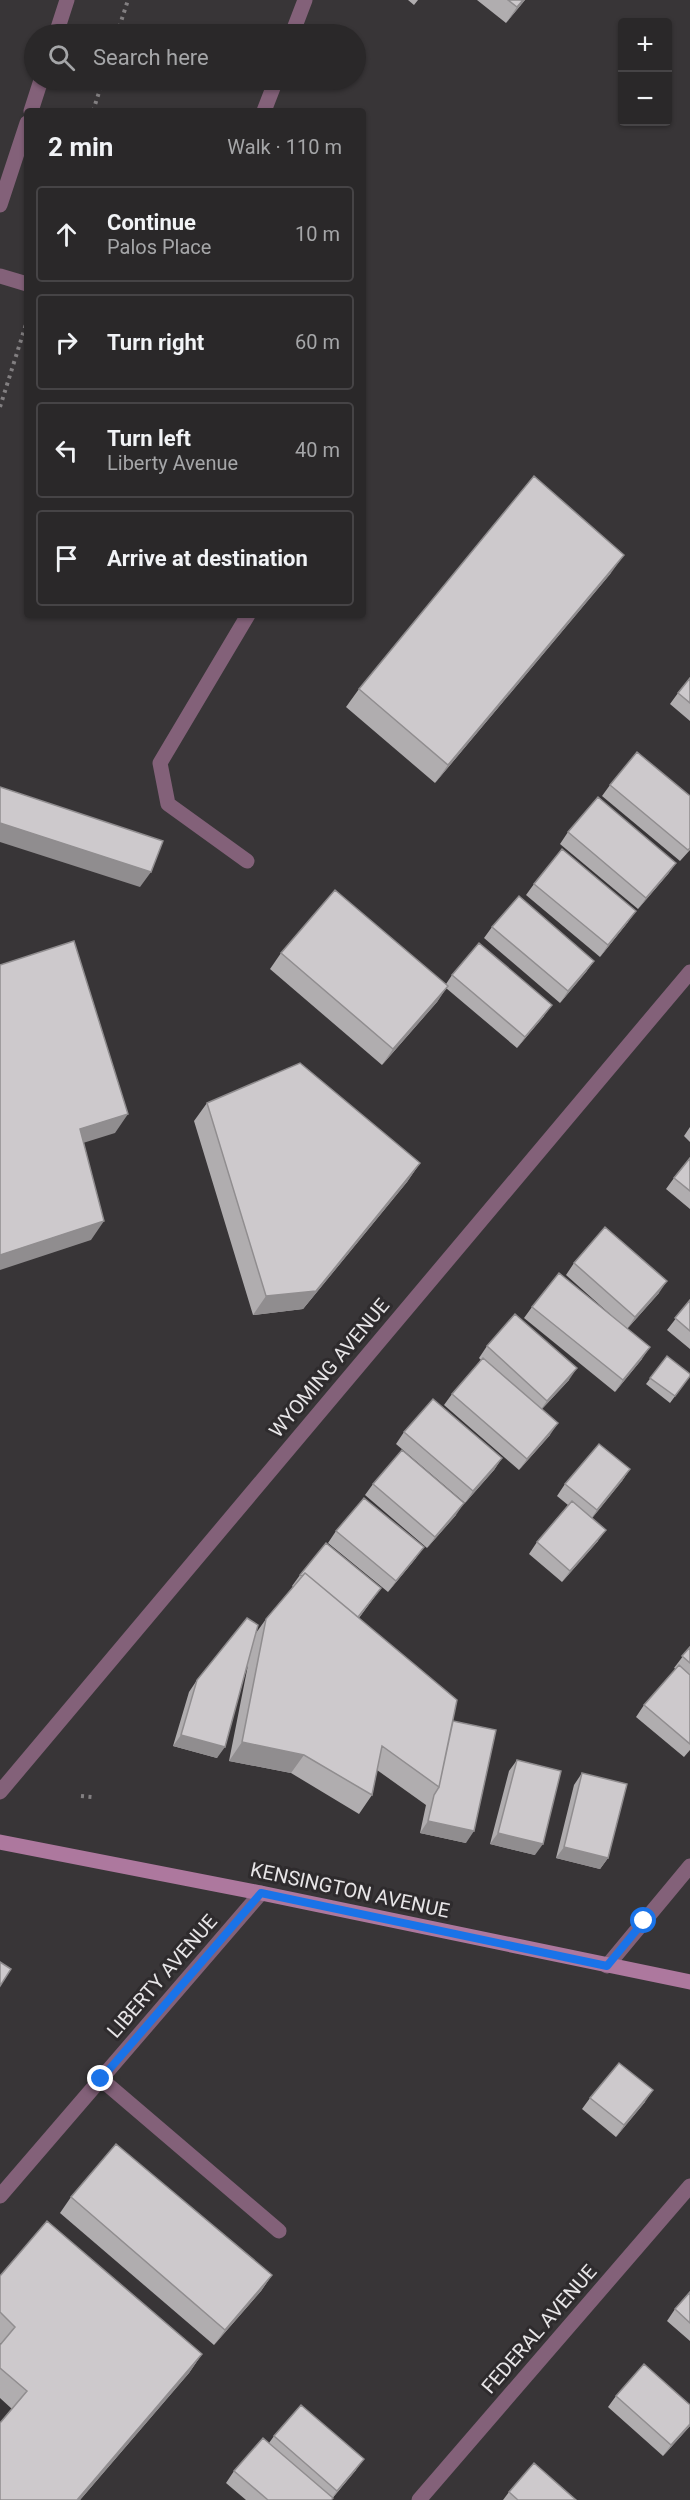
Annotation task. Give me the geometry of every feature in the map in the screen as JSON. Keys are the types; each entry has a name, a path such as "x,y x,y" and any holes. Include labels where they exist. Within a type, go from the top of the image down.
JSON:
{"street":[{"path":"59,24 67,0"},
{"path":"295,24 301,1"},
{"path":"32,108 38,90"},
{"path":"265,108 272,90"},
{"path":"0,205 24,132"},
{"path":"0,276 24,283"},
{"path":"246,618 160,763 168,804 247,861"},
{"name":"WYOMING AVENUE","path":"0,1792 690,972"},
{"name":"KENSINGTON AVENUE","path":"0,1842 261,1893 690,1982"},
{"path":"607,1966 690,1866"},
{"name":"LIBERTY AVENUE","path":"0,2196 261,1893"},
{"path":"101,2079 279,2231"},
{"name":"FEDERAL AVENUE","path":"419,2500 690,2186"}],"path":[{"path":"120,24 128,0"},
{"path":"94,108 100,90"},
{"path":"0,407 24,331"},
{"path":"81,1796 92,1797"}],"building":[{"path":"508,0 523,0 517,7"},
{"path":"534,476 624,555 448,765 359,689"},
{"path":"690,678 690,703 678,693"},
{"path":"637,752 690,796 690,848 688,850 610,785"},
{"path":"0,787 163,841 151,872 0,823"},
{"path":"598,797 676,863 646,898 568,832"},
{"path":"562,849 636,911 608,945 534,884"},
{"path":"335,890 448,986 393,1049 281,953"},
{"path":"519,896 594,961 568,991 492,927"},
{"path":"74,941 128,1114 80,1129 104,1221 0,1255 0,965"},
{"path":"479,943 552,1005 525,1037 452,975"},
{"path":"300,1063 420,1163 316,1291 266,1296 207,1103"},
{"path":"690,1158 690,1191 674,1178"},
{"path":"605,1227 667,1281 635,1317 574,1263"},
{"path":"559,1273 650,1347 623,1380 532,1307"},
{"path":"690,1300 690,1331 675,1318"},
{"path":"515,1314 577,1368 547,1401 487,1346"},
{"path":"667,1356 690,1374 675,1396 650,1378"},
{"path":"483,1358 558,1423 527,1459 452,1394"},
{"path":"433,1399 502,1458 473,1491 404,1432"},
{"path":"599,1444 630,1469 597,1510 565,1484"},
{"path":"402,1450 464,1503 435,1537 373,1484"},
{"path":"364,1498 424,1547 396,1581 336,1531"},
{"path":"572,1501 606,1530 570,1571 537,1542"},
{"path":"326,1543 381,1588 358,1617 305,1573 300,1575"},
{"path":"305,1573 457,1700 439,1787 382,1746 372,1795 304,1755 242,1742 266,1619"},
{"path":"247,1618 258,1625 225,1747 181,1735 197,1680"},
{"path":"690,1647 690,1663 682,1656"},
{"path":"679,1665 690,1675 690,1744 644,1705"},
{"path":"453,1721 496,1730 474,1831 428,1821 434,1795 439,1787"},
{"path":"517,1760 561,1771 543,1844 498,1833"},
{"path":"582,1773 627,1784 608,1858 564,1847"},
{"path":"0,1962 11,1969 0,1986"},
{"path":"619,2063 653,2090 624,2125 590,2098"},
{"path":"116,2144 272,2275 225,2330 71,2197"},
{"path":"47,2221 202,2354 77,2500 0,2500 0,2423 27,2391 0,2368 0,2345 15,2327 0,2312 0,2276"},
{"path":"690,2292 690,2323 675,2309"},
{"path":"644,2364 690,2405 690,2424 671,2445 616,2396"},
{"path":"301,2405 364,2459 337,2491 274,2436"},
{"path":"263,2438 333,2498 331,2500 268,2500 234,2471"},
{"path":"534,2463 576,2500 518,2500 509,2492"}],"route":[{"path":"101,2079 261,1893 607,1966 644,1921"}]}
